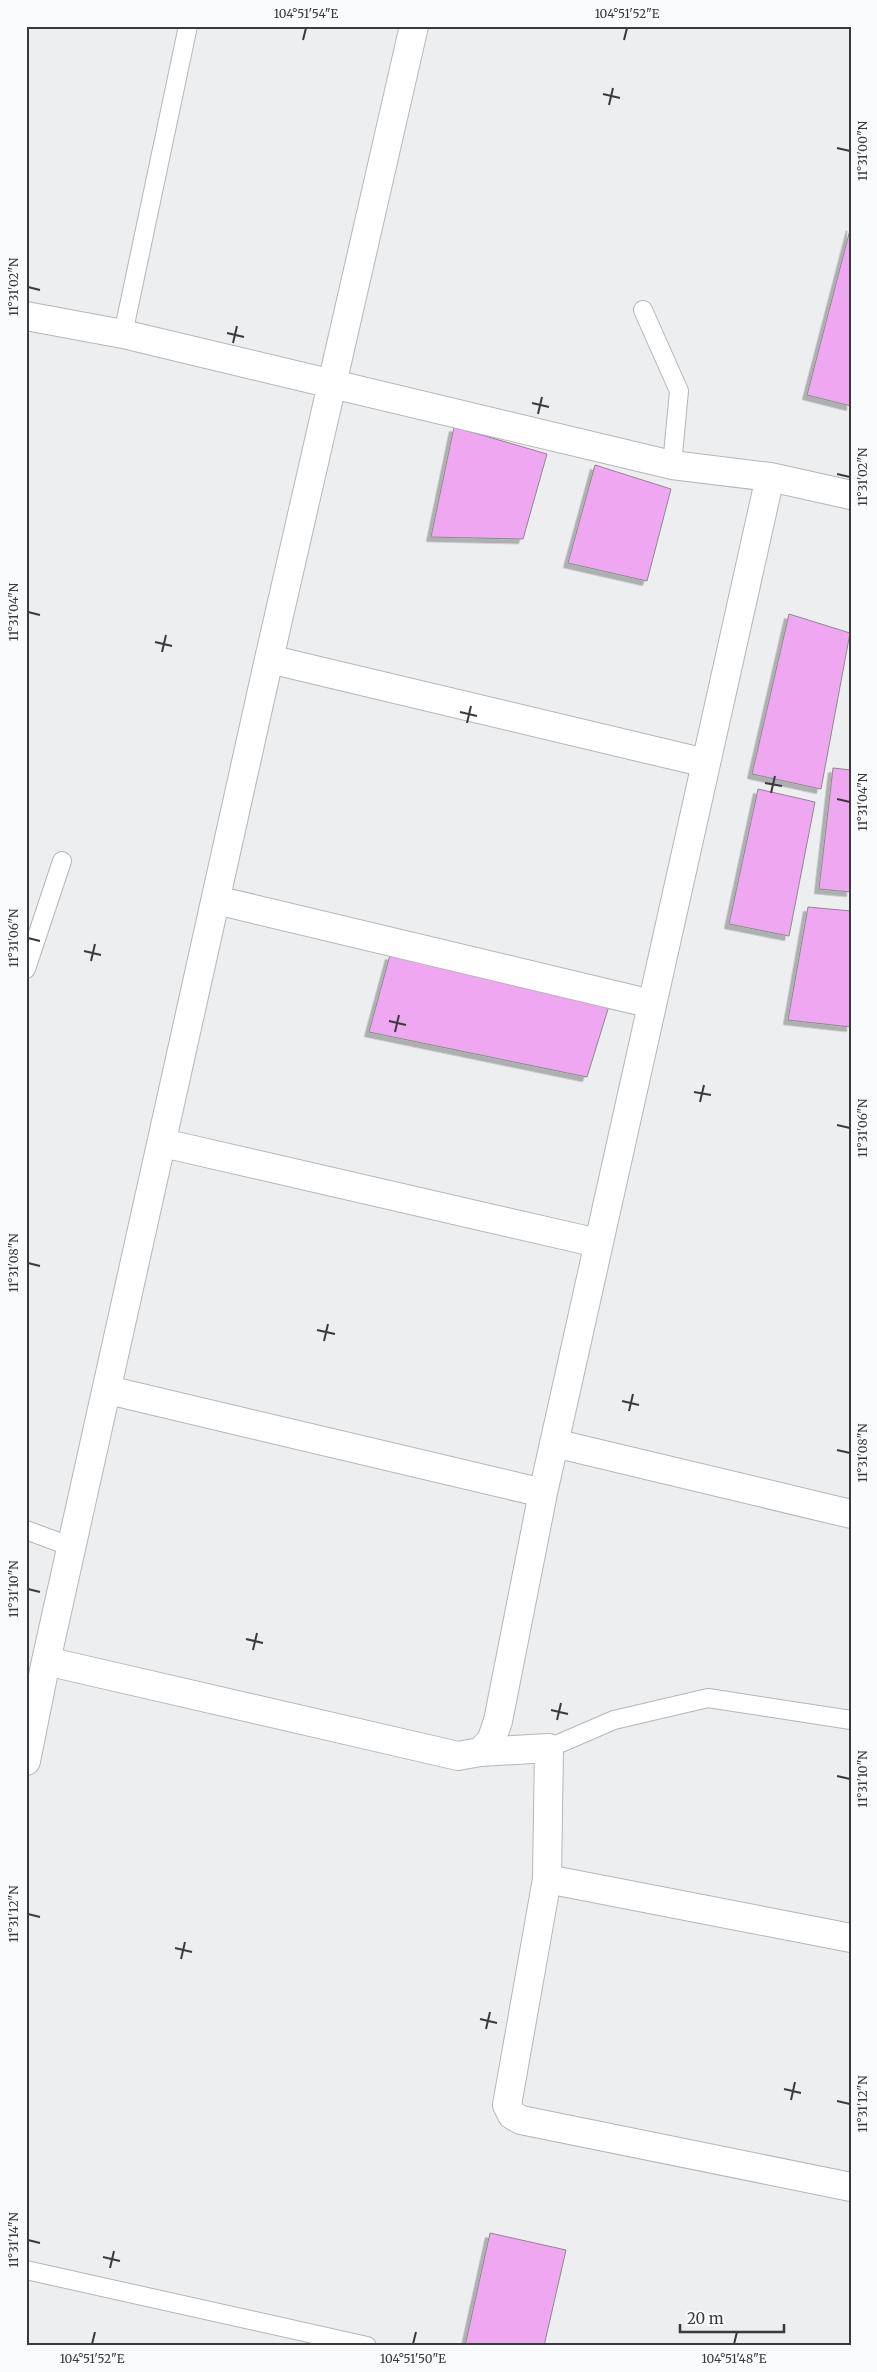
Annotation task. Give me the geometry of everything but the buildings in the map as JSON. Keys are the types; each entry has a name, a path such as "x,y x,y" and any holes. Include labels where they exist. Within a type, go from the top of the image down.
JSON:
{"street":[{"path":"27,1756 46,1661 108,1390 269,659 334,385 414,26"},
{"path":"26,316 123,334 672,465 770,477 851,495"},
{"path":"480,1752 491,1741 498,1720 543,1493 770,477"},
{"path":"269,659 706,763"},
{"path":"216,900 652,1004"},
{"path":"162,1143 598,1243"},
{"path":"108,1390 543,1493"},
{"path":"554,1443 851,1514"},
{"path":"46,1661 458,1756 480,1752 549,1748 547,1879 507,2105 512,2115 521,2120 851,2187"},
{"path":"547,1879 851,1938"}],"lane":[{"path":"123,334 188,26"},
{"path":"643,310 679,391 672,465"},
{"path":"26,969 62,861"},
{"path":"26,1530 72,1547"},
{"path":"549,1748 614,1720 708,1698 851,1720"},
{"path":"26,2270 367,2346"}]}
